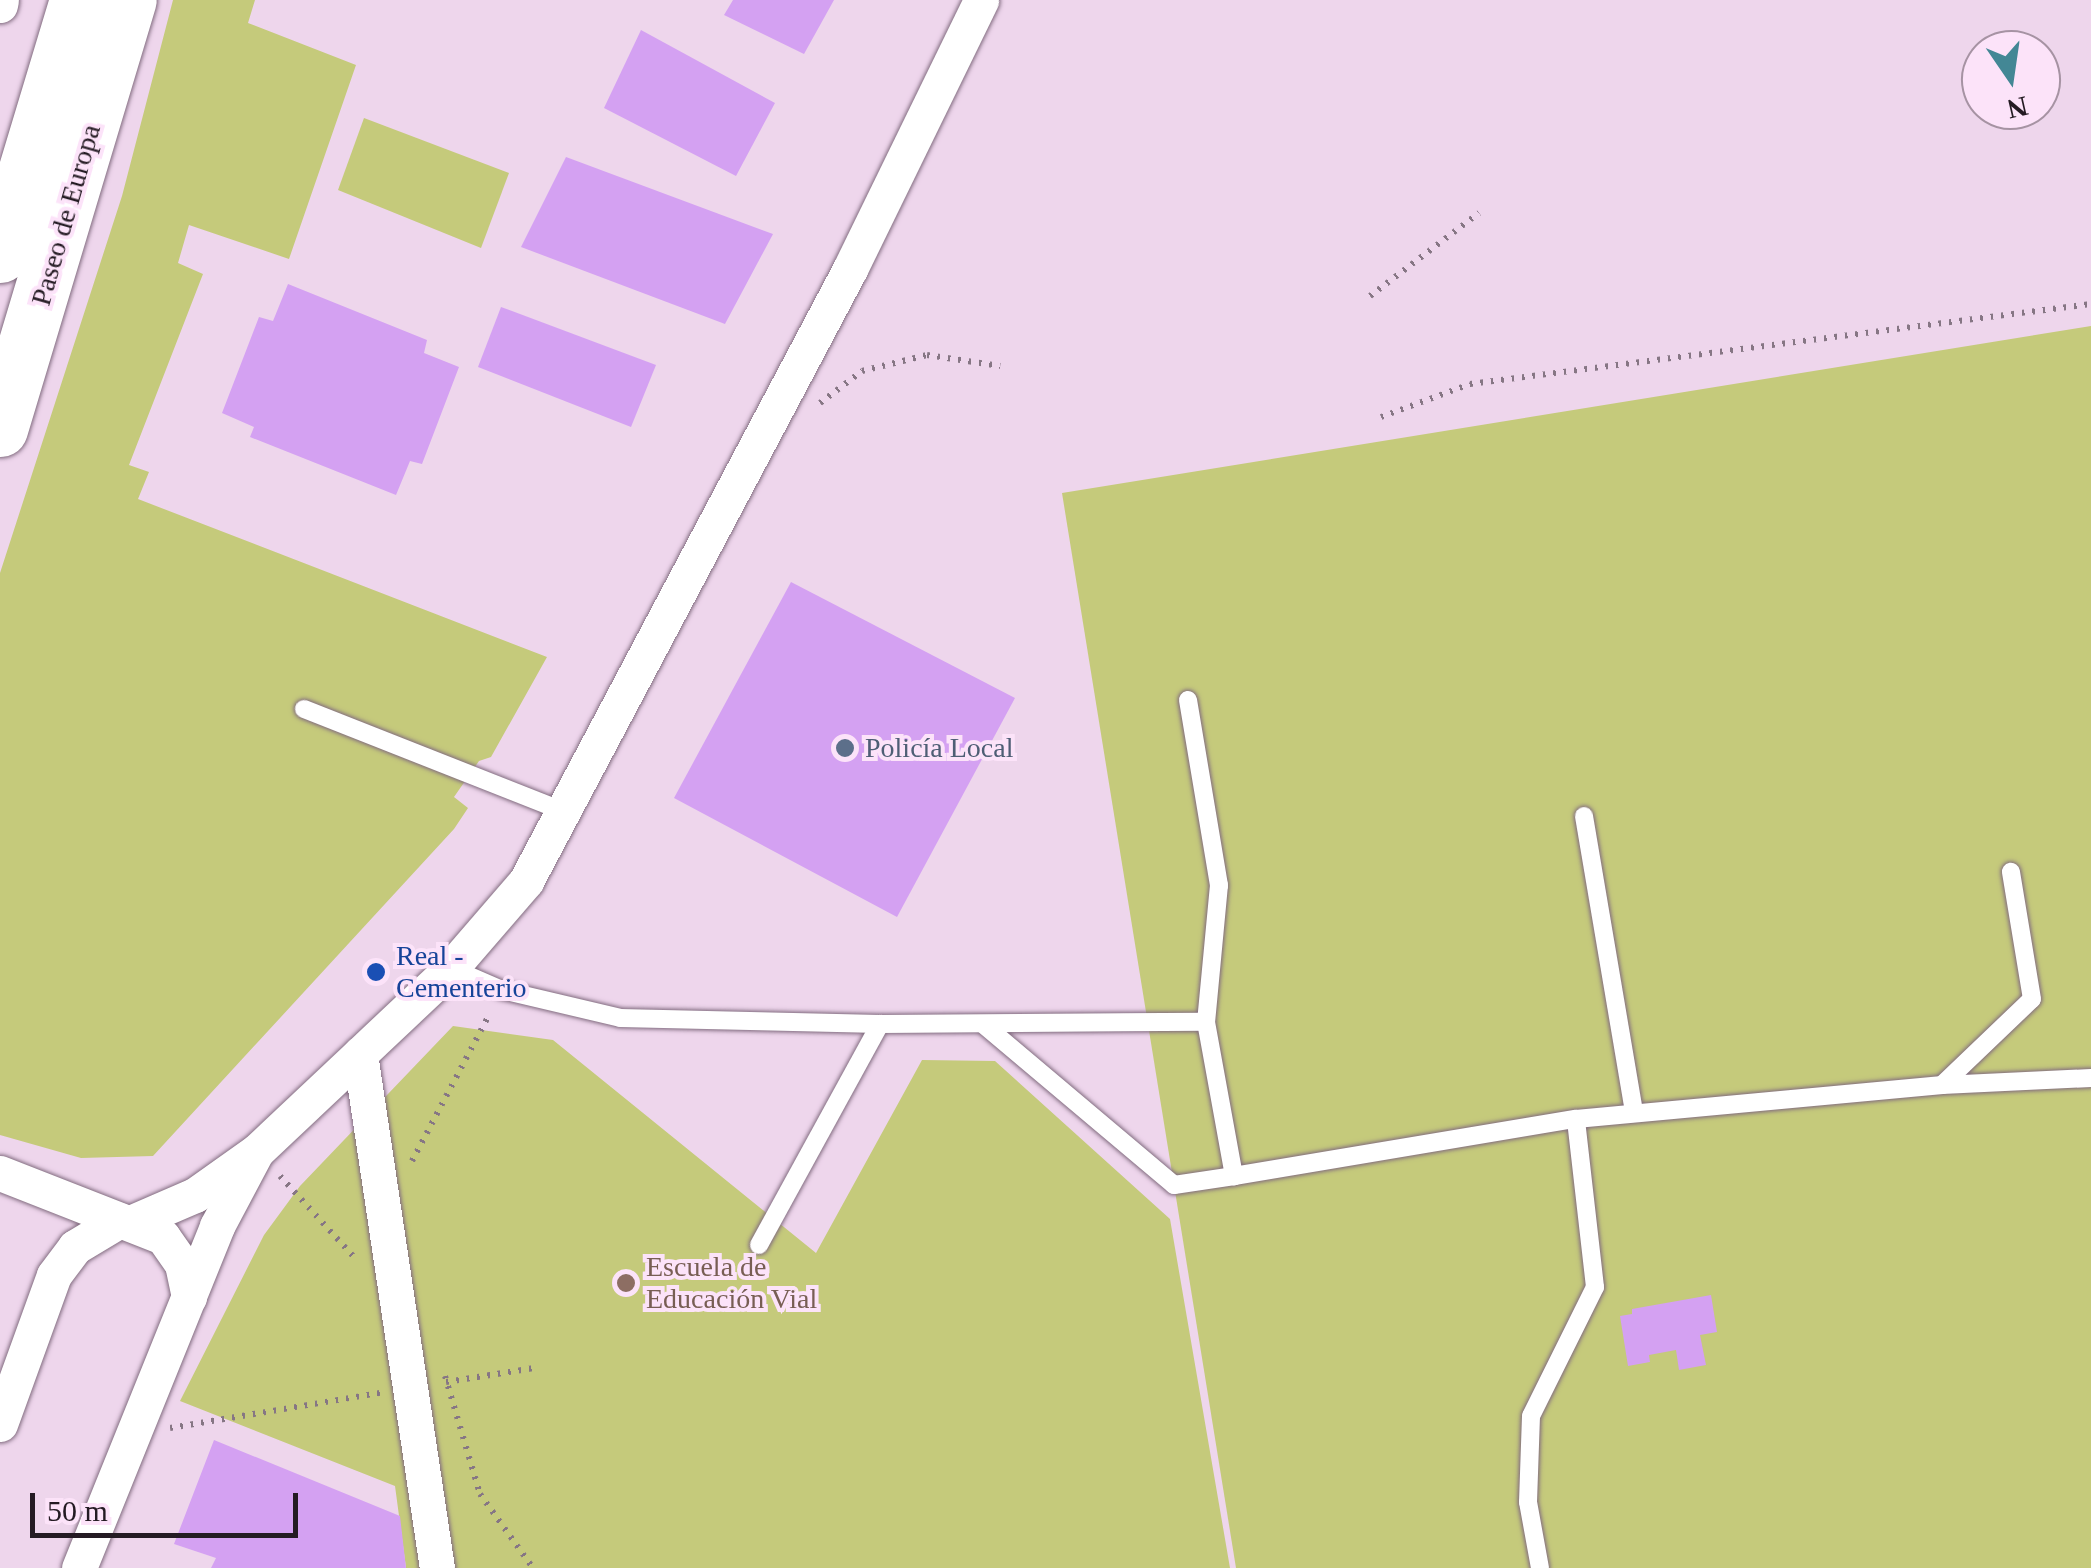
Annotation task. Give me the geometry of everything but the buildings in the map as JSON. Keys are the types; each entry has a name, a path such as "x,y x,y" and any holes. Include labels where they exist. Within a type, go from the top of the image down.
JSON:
{"main road":[{"name":"Paseo de Europa","path":"0,255 77,0"},
{"name":"Paseo de Europa","path":"0,429 129,0"}],"street":[{"path":"0,1424 54,1275 75,1247 125,1222 195,1195 257,1151 451,968 526,881 850,269 980,0"},
{"path":"360,1054 436,1568"},
{"path":"78,1568 217,1226 257,1151"},
{"path":"0,1173 163,1238 182,1264 189,1297"}],"lane":[{"path":"1188,700 1220,885 1206,1022 1234,1176"},
{"path":"304,709 565,812"},
{"path":"1584,816 1634,1113"},
{"path":"1942,1085 2032,999 2011,872"},
{"path":"451,968 502,990 620,1018 880,1024 1206,1022"},
{"path":"759,1245 880,1024"},
{"path":"983,1024 1174,1185 1576,1118 1942,1085 2091,1078"},
{"path":"1540,1568 1528,1502 1532,1416 1595,1288 1576,1118"}],"path":[{"path":"1370,296 1479,213"},
{"path":"1381,417 1470,384 2091,304"},
{"path":"862,372 927,355 1000,366"},
{"path":"384,1216 502,990"},
{"path":"133,1434 534,1368"}],"green space":[{"path":"173,0 255,0 248,23 356,65 289,259 189,225 178,263 203,274 129,465 149,472 138,499 547,657 491,757 479,761 454,797 468,808 454,829 153,1156 81,1158 0,1135 0,573 122,196"},
{"path":"364,118 509,173 481,248 338,190"},
{"path":"2091,326 2091,1568 1236,1568 1062,493"},
{"path":"453,1026 553,1040 816,1253 922,1060 995,1061 1170,1219 1230,1568 406,1568 395,1486 180,1401 264,1235 300,1186"}],"place":[{"name":"Policía Local","path":"845,748"},
{"name":"Real - Cementerio","path":"376,972"},
{"name":"Escuela de Educación Vial","path":"626,1283"}]}
